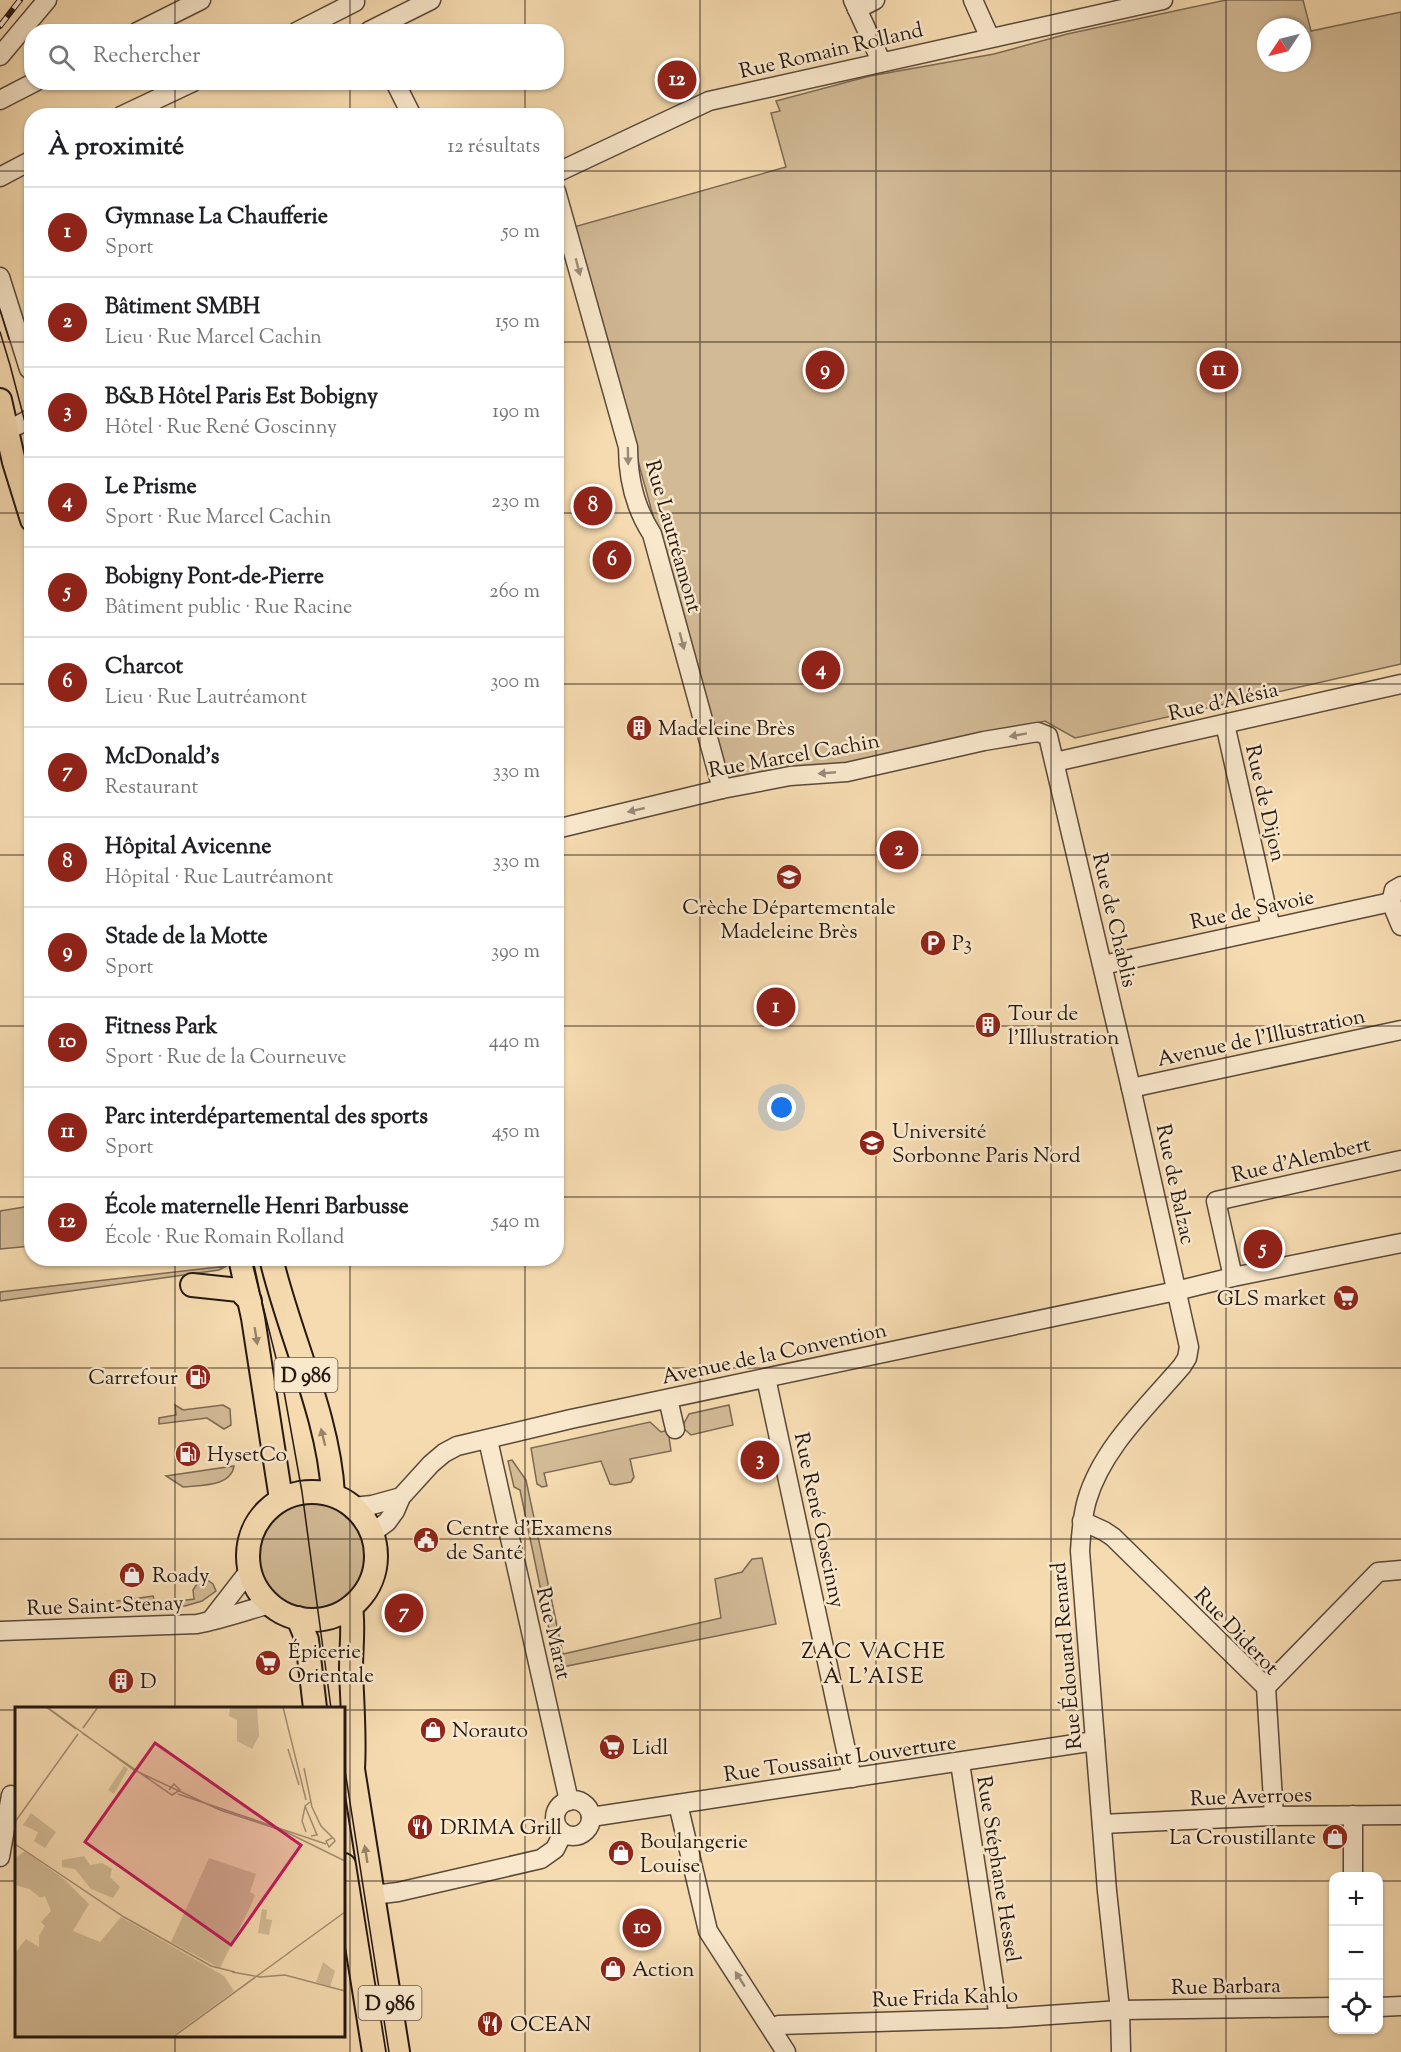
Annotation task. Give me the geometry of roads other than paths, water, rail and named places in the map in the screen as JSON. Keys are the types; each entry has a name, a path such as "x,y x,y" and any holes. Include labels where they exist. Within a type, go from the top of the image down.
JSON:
{"main road":[{"path":"0,399 14,462 24,494"},
{"path":"236,1266 226,1274 192,1285 239,1290 250,1301"},
{"name":"D 986","path":"242,1266 250,1301 280,1499"},
{"name":"D 986","path":"273,1266 278,1289 312,1393 331,1472 333,1494"},
{"path":"308,1491 333,1494 353,1507 367,1523 372,1533 376,1560 368,1589 351,1607 326,1618 313,1620 298,1618 279,1611 259,1593 249,1571 248,1548 254,1528 262,1515 280,1499 308,1491"},
{"name":"D 986","path":"351,1607 351,1672 355,1737 353,1768 398,2052"},
{"path":"298,1618 307,1640 315,1707"},
{"name":"D 986","path":"345,1889 374,2052"}],"street":[{"path":"26,24 46,0"},
{"path":"153,24 201,0"},
{"path":"383,24 431,0"},
{"path":"875,0 855,4 881,61"},
{"path":"973,0 990,38"},
{"name":"Rue Romain Rolland","path":"564,169 709,101 1163,0"},
{"path":"311,24 354,1 366,24"},
{"path":"0,56 24,27"},
{"path":"0,100 24,88"},
{"path":"149,108 179,90"},
{"path":"399,90 408,108"},
{"path":"0,177 24,164"},
{"name":"Rue Lautréamont","path":"564,219 628,447 628,467 641,517 652,534 722,789"},
{"path":"0,277 24,353"},
{"path":"8,430 24,422"},
{"name":"Rue d'Alésia","path":"1055,762 1401,684"},
{"name":"Rue de Dijon","path":"1225,724 1271,927"},
{"name":"Rue Marcel Cachin","path":"564,827 722,789 790,776 847,772 984,741 1038,732 1048,736 1055,762"},
{"name":"Rue de Chablis","path":"1055,762 1131,1088"},
{"path":"1401,886 1394,890 1391,902 1401,926"},
{"name":"Rue de Savoie","path":"1103,965 1391,902"},
{"name":"Avenue de l'Illustration","path":"1131,1088 1401,1030"},
{"name":"Rue de Balzac","path":"1131,1088 1176,1291"},
{"name":"Rue d'Alembert","path":"1233,1277 1216,1201 1401,1160"},
{"name":"Avenue de la Convention","path":"372,1533 387,1522 401,1497 444,1453 457,1446 1233,1277 1401,1243"},
{"name":"Rue Édouard Renard","path":"1121,2052 1120,2010 1080,1551 1082,1521 1092,1484 1119,1439 1187,1358 1189,1347 1176,1291"},
{"name":"Rue René Goscinny","path":"766,1378 852,1778"},
{"path":"668,1399 675,1429"},
{"name":"Rue Marat","path":"488,1440 569,1801"},
{"path":"353,1507 372,1505 401,1497"},
{"name":"Rue Diderot","path":"1082,1521 1113,1537 1266,1687 1274,1816"},
{"path":"1266,1687 1378,1572 1401,1570"},
{"name":"Rue Saint-Stenay","path":"211,1620 249,1571"},
{"name":"Rue Saint-Stenay","path":"0,1631 190,1625 225,1618 270,1604"},
{"name":"Rue Toussaint Louverture","path":"591,1817 1095,1741"},
{"name":"Rue Stéphane Hessel","path":"960,1763 999,2018"},
{"path":"0,1857 11,1795"},
{"path":"569,1801 581,1802 591,1817 588,1828 580,1835 568,1836 556,1825 555,1818 559,1807 569,1801"},
{"path":"678,1804 708,1931 786,2052"},
{"path":"1353,1815 1353,1872"},
{"name":"Rue Averroes","path":"1102,1824 1274,1816 1401,1815"},
{"path":"373,1895 398,1892 541,1859 555,1849 563,1833"},
{"path":"1383,2007 1401,2006"},
{"name":"Rue Barbara","path":"1120,2010 1329,2007"},
{"name":"Rue Frida Kahlo","path":"772,2028 779,2025 999,2018 1120,2010"}],"tram line":[{"path":"0,310 9,339"},
{"path":"0,332 24,418"},
{"path":"253,1266 283,1386 302,1492 331,1707"},
{"path":"345,1770 389,2052"}],"railway":[{"path":"0,26 20,0"}],"place":[{"name":"École maternelle Henri Barbusse","path":"677,80"},
{"name":"Stade de la Motte","path":"825,370"},
{"name":"Parc interdépartemental des sports","path":"1219,370"},
{"name":"Hôpital Avicenne","path":"593,506"},
{"name":"Charcot","path":"612,560"},
{"name":"Le Prisme","path":"821,670"},
{"name":"Madeleine Brès","path":"639,728"},
{"name":"Bâtiment SMBH","path":"899,850"},
{"name":"Crèche Départementale Madeleine Brès","path":"789,877"},
{"name":"P3","path":"933,943"},
{"name":"Gymnase La Chaufferie","path":"776,1007"},
{"name":"Tour de l'Illustration","path":"988,1025"},
{"name":"Université Sorbonne Paris Nord","path":"872,1143"},
{"name":"Bobigny Pont-de-Pierre","path":"1263,1249"},
{"name":"GLS market","path":"1346,1298"},
{"name":"Carrefour","path":"198,1377"},
{"name":"HysetCo","path":"188,1454"},
{"name":"B&B Hôtel Paris Est Bobigny","path":"760,1460"},
{"name":"Centre d'Examens de Santé","path":"426,1540"},
{"name":"Roady","path":"132,1575"},
{"name":"McDonald's","path":"404,1613"},
{"name":"Épicerie Orientale","path":"268,1663"},
{"name":"D","path":"121,1681"},
{"name":"Norauto","path":"433,1730"},
{"name":"Lidl","path":"612,1747"},
{"name":"DRIMA Grill","path":"420,1827"},
{"name":"La Croustillante","path":"1335,1837"},
{"name":"Boulangerie Louise","path":"621,1853"},
{"name":"Fitness Park","path":"642,1928"},
{"name":"Action","path":"613,1969"},
{"name":"OCEAN","path":"490,2024"}],"district":[{"name":"ZAC VACHE À L'AISE","path":"874,1662"}]}
